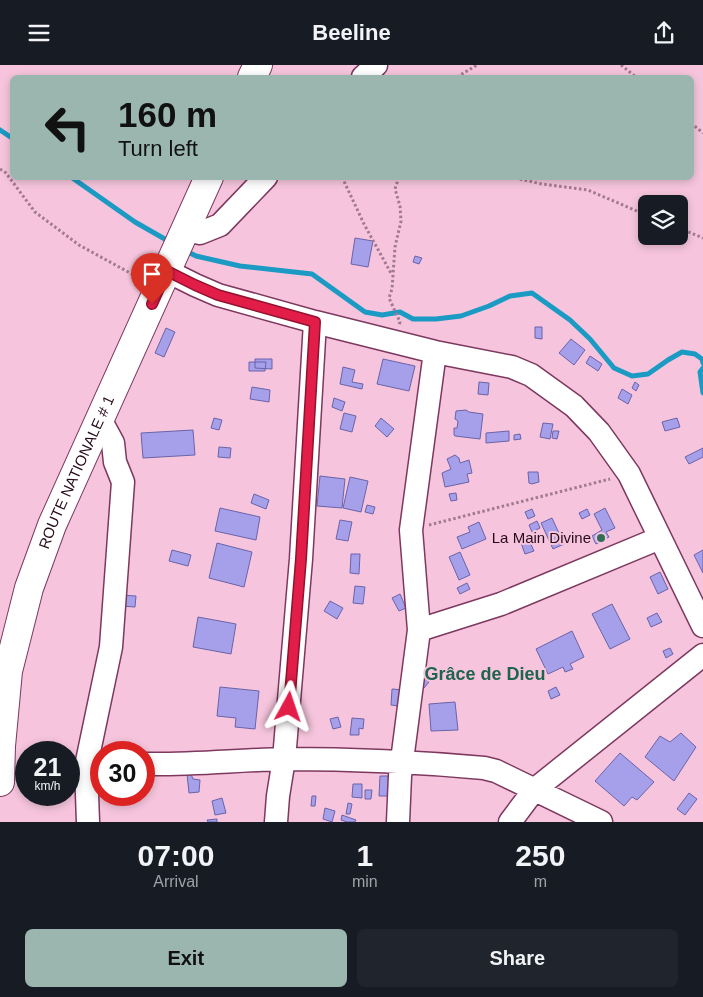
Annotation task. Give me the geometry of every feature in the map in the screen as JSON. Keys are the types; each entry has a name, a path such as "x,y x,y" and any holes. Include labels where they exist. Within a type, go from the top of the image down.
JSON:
{"main road":[{"name":"ROUTE NATIONALE # 1","path":"0,782 1,745 8,671 29,588 52,525 208,180"}],"street":[{"path":"365,75 376,65"},
{"path":"184,234 200,233 220,225 263,180"},
{"path":"165,274 218,295 315,322 435,352 512,367 531,375 574,406 599,432 630,473 703,626"},
{"path":"276,822 284,759 301,559 315,322"},
{"path":"398,822 402,761 419,630 411,530 435,352"},
{"path":"97,741 111,647 123,481 116,462 113,443 100,419"},
{"path":"419,630 501,604 660,538"},
{"path":"510,822 534,790 703,655"},
{"path":"155,764 176,765 284,759 402,761 484,768 496,771 601,822"},
{"path":"88,822 90,803"}],"path":[{"path":"460,75 477,65"},
{"path":"621,65 634,75"},
{"path":"0,169 10,178"},
{"path":"11,180 36,212 79,245 136,277 165,274"},
{"path":"343,180 392,276"},
{"path":"398,180 395,189 400,206 401,221 395,247 392,289 389,298 400,322 398,342"},
{"path":"524,180 588,190 638,212"},
{"path":"688,232 703,238"},
{"path":"411,530 630,473"}],"building":[{"path":"355,238 373,241 368,267 351,264"},
{"path":"415,256 422,258 419,264 413,262"},
{"path":"535,327 542,327 542,339 535,338"},
{"path":"166,328 175,332 164,357 155,353"},
{"path":"571,339 585,350 574,365 559,353"},
{"path":"590,356 602,364 598,371 586,363"},
{"path":"255,359 272,359 272,369 255,368"},
{"path":"383,359 415,366 409,391 377,384"},
{"path":"249,362 266,362 265,371 249,371"},
{"path":"343,367 355,370 352,382 363,384 362,389 340,384"},
{"path":"479,382 489,383 488,395 478,394"},
{"path":"635,382 639,385 636,391 632,388"},
{"path":"252,387 270,390 269,402 250,399"},
{"path":"622,389 632,395 628,404 618,398"},
{"path":"334,398 345,402 342,411 332,407"},
{"path":"466,410 483,414 480,439 454,435 454,428 457,428 458,421 455,419 456,411"},
{"path":"344,413 356,416 352,432 340,429"},
{"path":"214,418 222,420 219,430 211,428"},
{"path":"381,418 394,429 387,437 375,426"},
{"path":"677,418 680,427 665,431 662,422"},
{"path":"543,423 553,424 550,439 540,437"},
{"path":"193,430 195,455 143,458 141,433"},
{"path":"509,431 509,441 486,443 486,433"},
{"path":"553,431 559,431 557,439 552,438"},
{"path":"520,434 521,439 514,440 514,435"},
{"path":"219,447 231,448 230,458 218,457"},
{"path":"703,448 703,457 689,464 685,457"},
{"path":"455,455 459,458 460,463 469,460 472,473 467,474 469,482 445,487 442,473 451,469 447,459"},
{"path":"528,472 538,472 539,482 529,483"},
{"path":"320,476 345,479 342,508 317,506"},
{"path":"350,477 368,481 361,512 343,508"},
{"path":"456,493 457,500 451,501 449,494"},
{"path":"254,494 269,500 266,509 251,503"},
{"path":"367,505 375,507 373,514 365,512"},
{"path":"220,508 260,517 256,540 215,531"},
{"path":"605,508 615,528 606,532 609,537 596,544 592,536 602,530 594,514"},
{"path":"532,509 535,516 528,519 525,512"},
{"path":"587,509 590,515 582,519 579,513"},
{"path":"552,518 564,544 553,549 541,523"},
{"path":"340,520 352,522 348,541 336,539"},
{"path":"537,521 540,528 532,532 529,525"},
{"path":"479,522 486,539 462,549 457,537 470,532 468,527"},
{"path":"529,540 534,551 525,554 521,543"},
{"path":"217,543 252,552 244,587 209,578"},
{"path":"172,550 191,555 188,566 169,561"},
{"path":"703,550 703,573 694,555"},
{"path":"460,552 470,575 459,580 449,557"},
{"path":"351,554 360,554 359,574 350,573"},
{"path":"660,572 668,589 658,594 650,577"},
{"path":"467,583 470,589 460,594 457,588"},
{"path":"355,586 365,587 363,604 353,603"},
{"path":"400,594 406,608 399,611 392,598"},
{"path":"121,595 136,596 135,607 120,606"},
{"path":"330,601 343,608 337,619 324,611"},
{"path":"612,604 630,639 610,649 592,614"},
{"path":"657,613 662,622 651,627 647,618"},
{"path":"198,617 236,624 231,654 193,647"},
{"path":"572,631 584,657 570,664 573,669 565,672 563,667 548,674 536,649"},
{"path":"670,648 673,654 666,658 663,651"},
{"path":"425,679 429,682 424,688 420,685"},
{"path":"220,687 259,691 255,729 235,727 236,718 217,716"},
{"path":"556,687 560,695 551,699 548,691"},
{"path":"392,689 404,690 399,706 391,705"},
{"path":"455,702 458,730 431,731 429,704"},
{"path":"338,717 341,727 333,729 330,719"},
{"path":"352,718 364,719 363,729 359,728 359,735 350,735"},
{"path":"681,733 696,747 674,781 645,757 660,736 670,742"},
{"path":"620,753 654,782 637,800 632,797 624,806 595,781"},
{"path":"187,774 191,774 193,779 200,780 199,792 189,793"},
{"path":"380,776 389,776 388,796 379,796"},
{"path":"353,784 362,784 362,798 352,797"},
{"path":"365,790 372,790 371,799 365,799"},
{"path":"689,793 697,799 685,815 677,809"},
{"path":"312,796 316,796 315,806 311,806"},
{"path":"222,798 226,813 215,815 212,801"},
{"path":"348,803 352,804 350,814 346,814"},
{"path":"325,808 335,811 332,822 323,819"},
{"path":"342,815 356,820 355,822 347,822 341,820"},
{"path":"217,819 217,822 208,822 207,820"}],"waterway":[{"path":"0,130 10,137"},
{"path":"75,180 135,222 170,242"},
{"path":"184,250 196,256 240,266 312,274 365,312 382,315 400,312 413,319 461,316 510,296 532,293 570,320 590,339 614,368 632,376 648,374 682,352 695,354 702,359 703,363"},
{"path":"703,368 700,372 703,393"}],"place":[{"name":"La Main Divine","path":"601,538"}],"district":[{"name":"Grâce de Dieu","path":"485,674"}],"route":[{"path":"152,304 167,271 218,295 315,322 301,559 289,707"}]}
